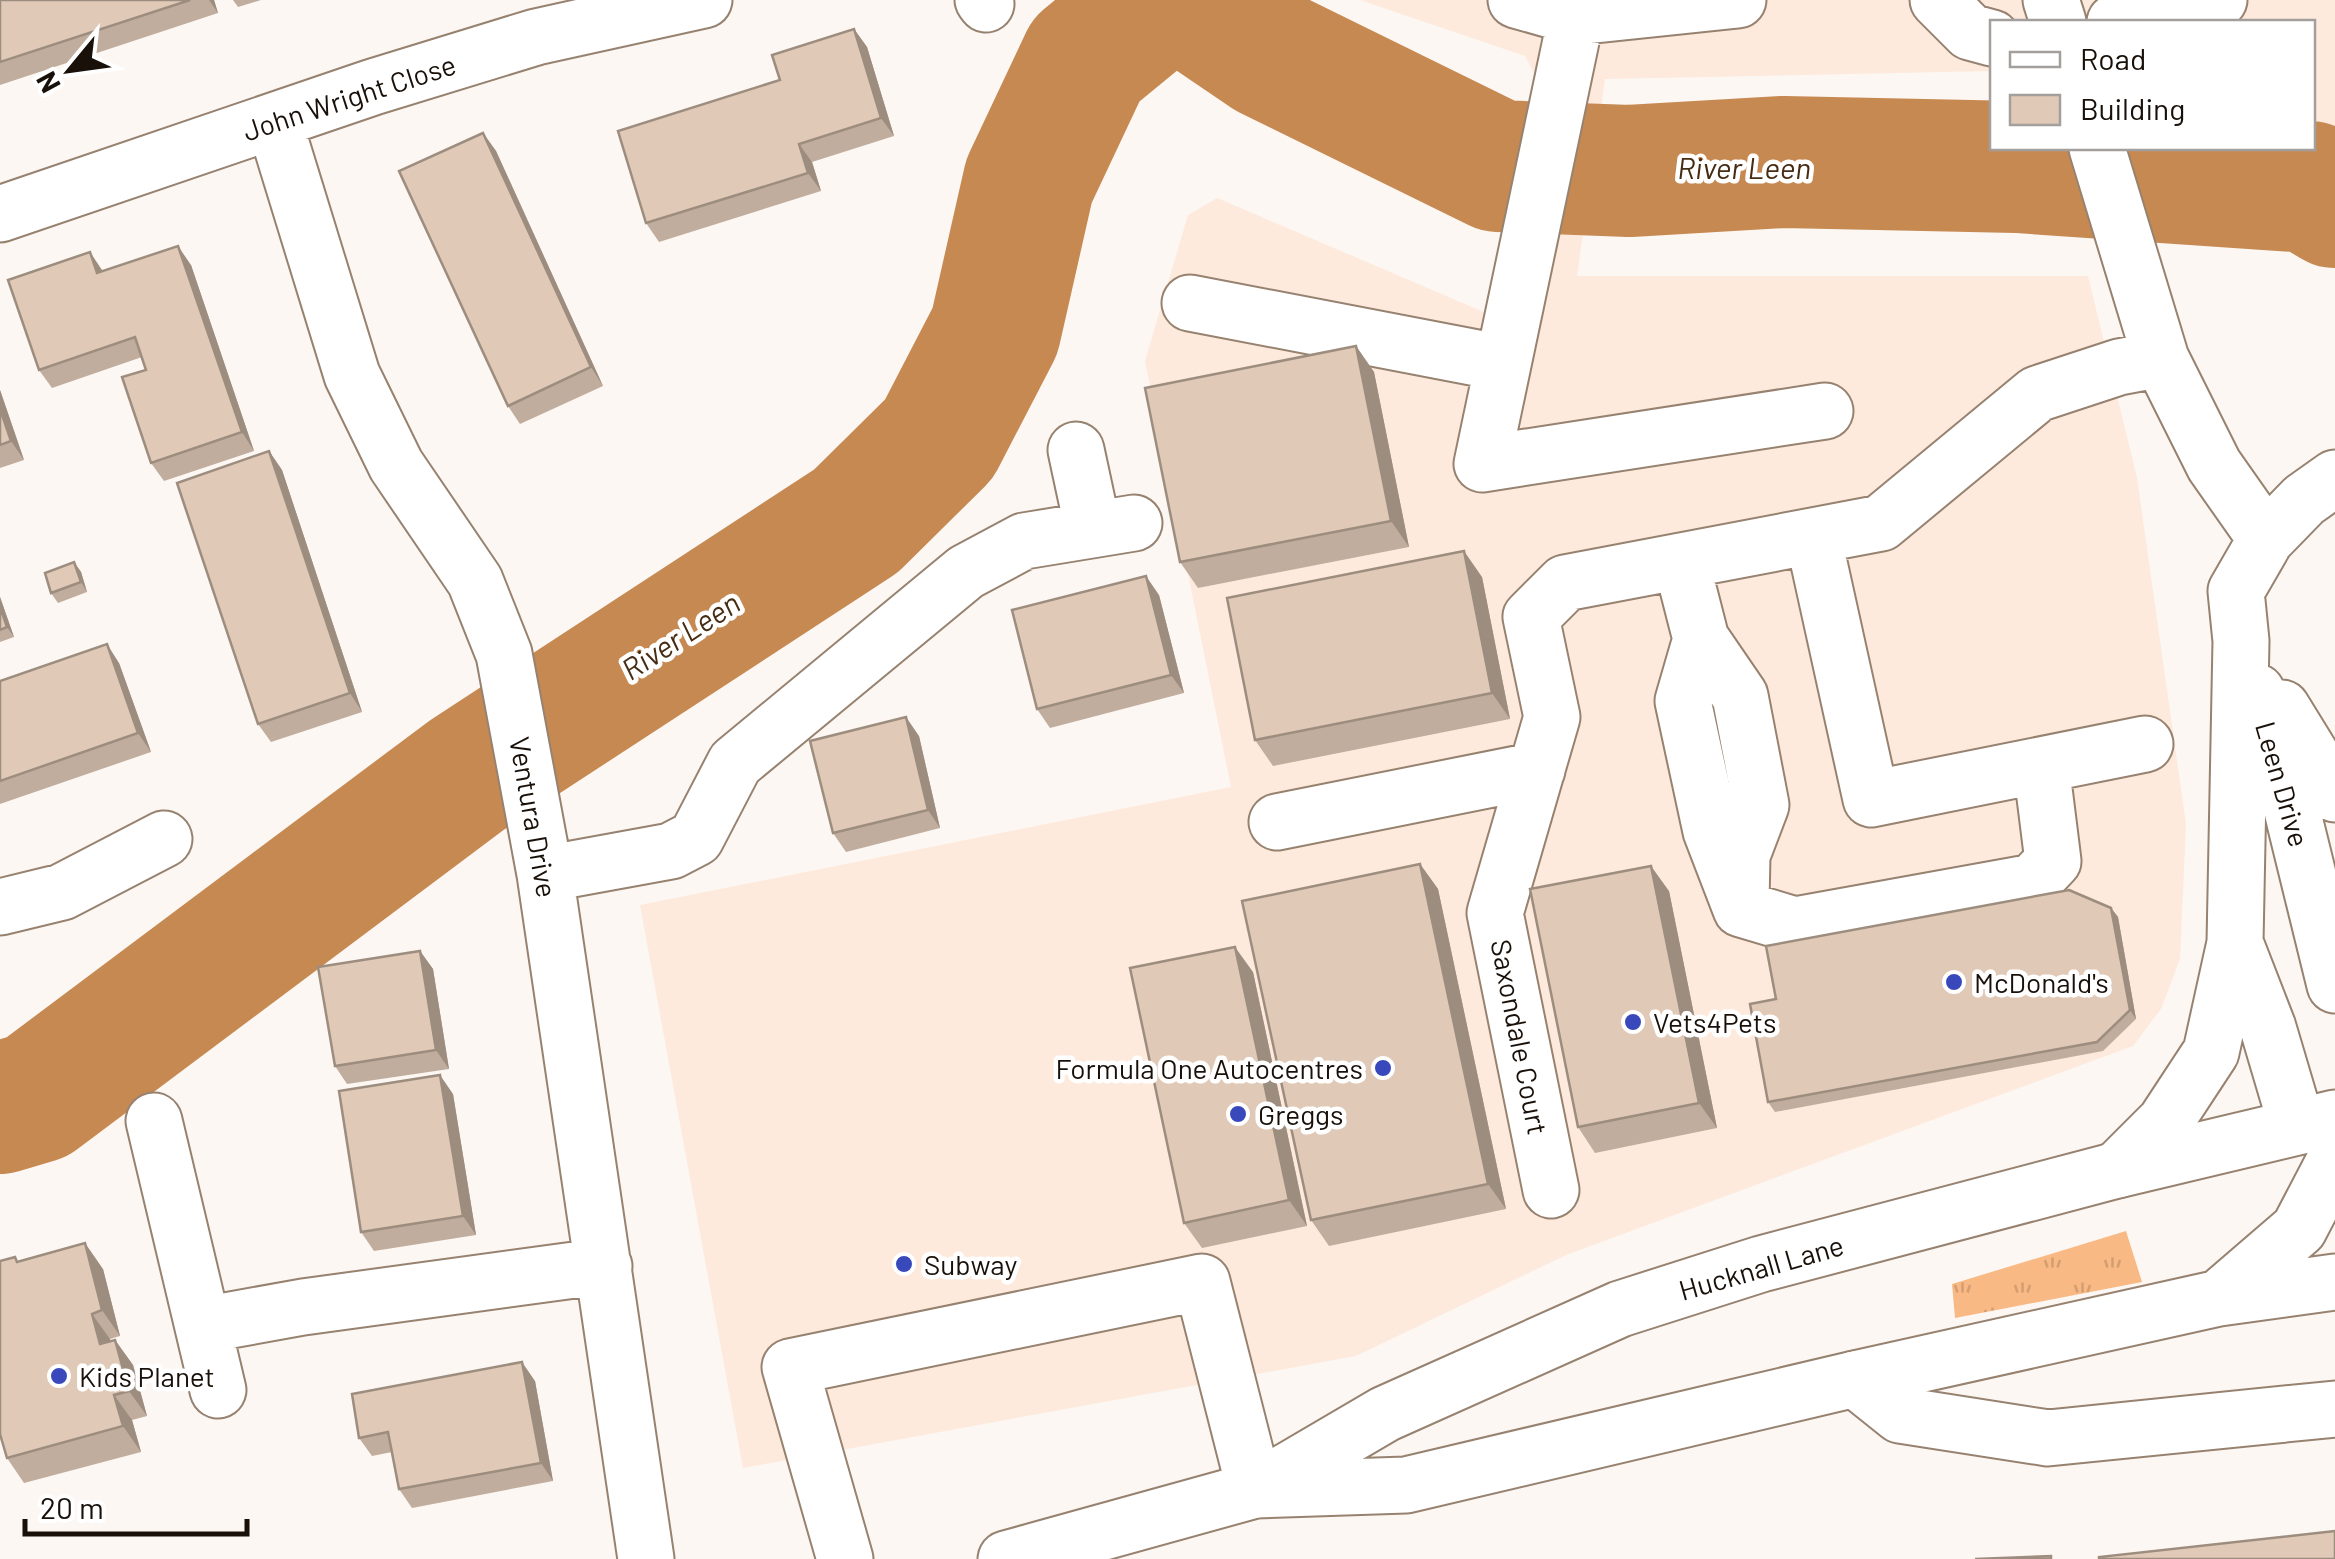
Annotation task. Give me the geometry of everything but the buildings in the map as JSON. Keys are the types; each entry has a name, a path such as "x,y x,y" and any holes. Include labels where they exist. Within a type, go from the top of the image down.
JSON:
{"street":[{"name":"John Wright Close","path":"0,214 373,87 536,37 704,0"},
{"path":"1516,0 1579,8 1738,0"},
{"path":"1938,0 1970,32 1990,37"},
{"path":"2124,20 2219,0"},
{"path":"1579,8 1482,464 1825,411"},
{"name":"Ventura Drive","path":"274,121 352,375 396,465 475,581 504,654 543,856 646,1559"},
{"path":"2098,150 2161,359 2214,465 2266,539"},
{"path":"1190,303 1504,363"},
{"path":"2041,765 2053,862 2034,882 1795,925 1741,909 1710,831 1684,701 1701,639 1681,561 1881,523 2037,394 2119,366 2161,359"},
{"path":"543,856 671,851 696,838 735,763 966,572 1024,541 1114,526 1076,450"},
{"name":"Leen Drive","path":"2117,1170 2165,1122 2211,1052 2235,943 2242,642 2236,592 2266,539 2304,500 2335,478"},
{"path":"1814,536 1871,799 2145,744"},
{"name":"Saxondale Court","path":"1551,1190 1495,913 1552,718 1532,617 1565,584 1681,561"},
{"name":"Leen Drive","path":"2242,642 2335,794"},
{"name":"Leen Drive","path":"2242,642 2290,806 2335,985"},
{"path":"1277,822 1537,770"},
{"path":"0,908 62,892 164,840"},
{"name":"Leen Drive","path":"2235,943 2268,1028 2327,1147"},
{"path":"154,1121 218,1390"},
{"path":"2219,1298 2300,1229 2327,1147"},
{"name":"Hucknall Lane","path":"1255,1490 1385,1414 1620,1309 1762,1264 2117,1170 2327,1147"},
{"path":"203,1325 304,1307 604,1266"},
{"path":"845,1559 790,1366 1202,1282 1255,1490"},
{"name":"Hucknall Lane","path":"1006,1559 1255,1490 1406,1485 2219,1298 2335,1282"},
{"path":"1855,1379 1900,1415 2048,1438 2335,1409"}],"shaded area":[{"path":"1360,0 2335,0 2335,145 2315,141 2315,20 1990,20 1990,71 1605,79 1577,276 2088,276 2137,478 2186,824 2180,959 2161,1009 2133,1046 1566,1255 1356,1356 743,1468 640,905 1231,787 1145,361 1188,215 1217,198 1493,316 1546,95 1525,56"}],"green space":[{"path":"2126,1231 2142,1282 1955,1318 1952,1284"}],"waterway":[{"name":"River Leen","path":"0,1108 37,1097 467,775 856,521 939,439 995,331 1029,181 1086,60 1159,0"},
{"name":"River Leen","path":"1190,0 1268,53 1498,166 1629,171 1784,162 2017,167 2310,187 2335,202"}],"place":[{"name":"McDonald's","path":"1954,982"},
{"name":"Vets4Pets","path":"1633,1022"},
{"name":"Formula One Autocentres","path":"1383,1068"},
{"name":"Greggs","path":"1238,1114"},
{"name":"Subway","path":"904,1264"},
{"name":"Kids Planet","path":"59,1376"}]}
